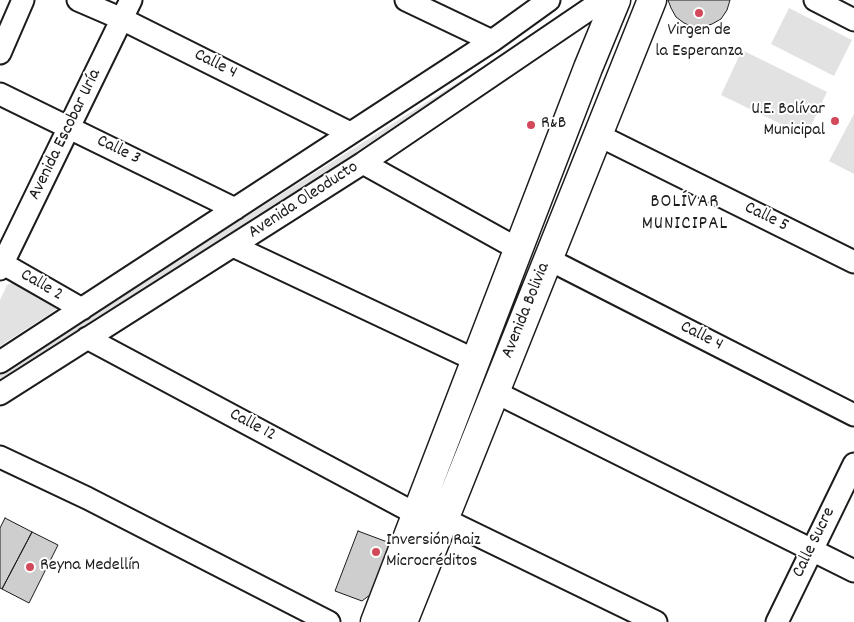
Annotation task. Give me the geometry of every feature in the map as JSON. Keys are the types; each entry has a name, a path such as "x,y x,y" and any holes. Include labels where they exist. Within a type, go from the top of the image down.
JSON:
{"main road":[{"name":"Avenida Bolivia","path":"375,622 616,0"},
{"name":"Avenida Bolivia","path":"402,622 652,0"}],"street":[{"path":"0,53 23,0"},
{"name":"Calle 4","path":"78,0 127,10 350,133"},
{"path":"406,0 492,41"},
{"name":"Avenida Oleoducto","path":"0,362 492,41 549,0"},
{"name":"Avenida Oleoducto","path":"0,394 363,163 603,0"},
{"path":"815,0 854,20"},
{"name":"Avenida Escobar Uría","path":"1,265 127,10"},
{"name":"Calle 3","path":"0,94 235,209"},
{"name":"Calle 5","path":"598,135 854,262"},
{"path":"363,163 518,249"},
{"path":"233,246 475,360"},
{"name":"Calle 4","path":"548,259 854,415"},
{"name":"Calle 2","path":"1,265 82,309"},
{"name":"Calle 12","path":"87,338 416,514"},
{"path":"495,392 854,571"},
{"path":"0,457 87,498 329,622"},
{"name":"Calle Sucre","path":"777,622 854,464"},
{"path":"444,519 656,622"}],"shaded area":[{"path":"789,8 852,40 834,76 771,44"},
{"path":"555,21 563,23 0,385 0,372"},
{"path":"742,50 827,92 806,136 721,95"},
{"path":"854,114 854,174 829,161"},
{"path":"12,283 60,307 0,346 0,300 7,285"}],"building":[{"name":"Virgen de la Esperanza","path":"668,0 730,0 727,10 721,19 703,27 693,27 676,17"},
{"path":"5,518 32,532 2,589 0,588 0,528"},
{"path":"358,531 390,543 371,594 362,601 335,591"},
{"name":"Reyna Medellín","path":"32,532 58,545 29,603 2,589"}],"place":[{"name":"Virgen de la Esperanza","path":"699,13"},
{"name":"U.E. Bolívar Municipal","path":"835,121"},
{"name":"R&B","path":"531,125"},
{"name":"Inversión Raiz Microcréditos","path":"376,552"},
{"name":"Reyna Medellín","path":"30,567"}],"district":[{"name":"BOLÍVAR MUNICIPAL","path":"685,214"}]}
